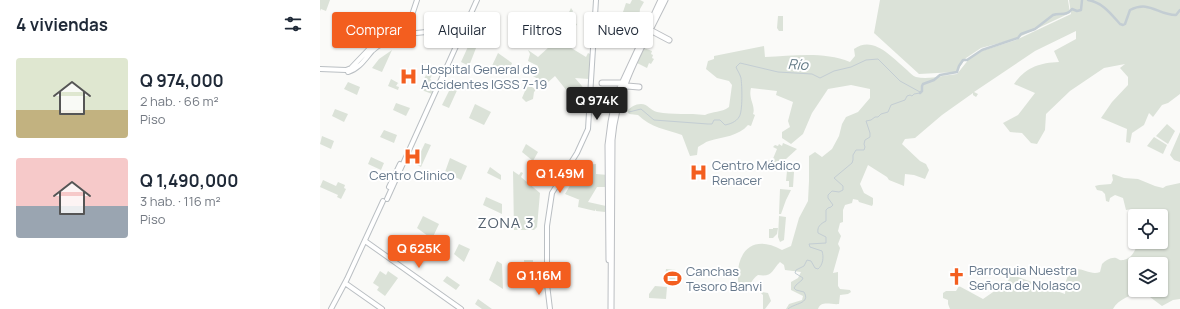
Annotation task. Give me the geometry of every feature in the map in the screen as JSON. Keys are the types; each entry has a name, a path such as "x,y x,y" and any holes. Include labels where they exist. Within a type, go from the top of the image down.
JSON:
{"highway":[{"path":"653,21 662,3"},
{"path":"653,32 670,40"},
{"path":"610,290 608,174 610,130 614,105 640,48"},
{"path":"602,83 623,84 626,86 639,87"},
{"path":"610,307 613,130 623,84"},
{"path":"608,174 610,176 610,188 613,189"}],"main road":[{"path":"413,12 417,0"},
{"path":"471,12 476,0"},
{"path":"550,308 547,285 545,233 550,199 553,188 573,157 586,132 596,0"},
{"path":"320,70 350,72 377,48"},
{"path":"333,309 366,241 454,48"},
{"path":"385,200 424,120 455,48"},
{"path":"320,70 346,70 356,66"},
{"path":"424,113 424,120"},
{"path":"366,241 461,309"},
{"path":"346,284 382,309"}],"shaded area":[{"path":"320,0 330,0 326,11 321,9 320,11"},
{"path":"632,0 640,0 644,2 640,12 623,12 626,3 630,4"},
{"path":"880,0 1068,0 1070,13 1015,39 981,48 966,58 956,72 919,74 874,33"},
{"path":"1069,0 1180,0 1180,94 1168,103 1162,105 1153,117 1149,113 1144,125 1132,133 1130,143 1126,142 1127,129 1101,118 1112,102 1128,85 1128,77 1120,68 1125,64 1104,68 1070,91 1046,114 1045,130 1037,144 1031,143 1022,133 1010,132 1003,123 1018,115 1035,93 1014,84 1023,74 1034,67 1045,63 1059,62 1054,51 1076,39 1076,31 1035,51 974,92 978,94 976,97 973,93 942,115 915,138 905,139 902,144 920,161 926,164 929,170 925,179 914,175 905,174 904,186 889,180 887,177 868,165 860,184 864,193 873,198 873,204 872,206 853,199 852,203 845,205 843,210 843,222 840,223 838,231 841,236 838,244 840,248 833,273 838,272 838,286 840,289 850,290 851,292 840,295 839,304 824,304 819,306 818,309 786,309 789,304 802,300 803,296 791,290 791,282 798,278 801,272 785,270 784,265 780,262 771,273 766,275 758,275 745,288 739,287 739,266 746,250 753,246 761,244 771,245 782,250 791,246 799,218 808,201 809,156 815,152 822,157 832,149 839,136 842,124 846,117 858,112 870,98 870,89 851,85 828,89 812,113 803,134 791,144 782,138 782,132 790,127 788,121 793,102 776,95 777,91 751,88 750,96 754,108 753,114 755,115 751,126 748,125 740,132 730,136 706,142 698,147 697,155 690,156 682,135 659,128 648,123 638,115 629,114 627,111 633,106 641,104 663,113 705,115 726,109 729,107 732,85 729,81 717,78 706,69 708,61 714,59 714,56 764,46 765,57 819,55 829,56 850,62 855,56 854,49 861,45 876,46 889,54 916,77 931,78 957,74 969,59 982,51 1016,40 1071,14"},
{"path":"778,16 783,16 783,31 779,31 777,28"},
{"path":"467,48 476,48 469,66 461,62"},
{"path":"548,48 571,48 586,57 588,53 590,54 589,79 575,78 588,93 587,103 585,102 583,111 555,76 546,84 533,76 538,66 528,61 530,54 528,50 538,57"},
{"path":"644,48 652,51 652,58 654,59 651,64 649,63 647,68 637,63"},
{"path":"392,50 382,72 372,68 379,59"},
{"path":"498,53 512,63 507,76 491,68"},
{"path":"428,71 433,73 430,79 437,84 432,94 419,89"},
{"path":"391,79 400,84 398,83 396,86 399,87 398,90 388,86"},
{"path":"348,82 360,87 357,95 344,89"},
{"path":"453,83 459,86 449,108 442,105"},
{"path":"528,84 536,90 534,92 533,99 526,102 522,98"},
{"path":"396,103 410,108 406,116 393,110"},
{"path":"475,104 491,112 484,125 469,118"},
{"path":"335,109 348,114 344,122 332,116"},
{"path":"1167,124 1175,131 1168,144 1156,136"},
{"path":"384,130 397,135 394,143 380,137"},
{"path":"1180,132 1180,162 1174,160 1170,155"},
{"path":"322,136 334,141 331,149 320,144"},
{"path":"1154,137 1167,145 1163,154 1147,146"},
{"path":"425,143 431,145 421,167 415,164"},
{"path":"783,143 797,149 775,169 762,169 764,163 767,163 768,160 772,161 777,149 773,147 775,145 778,146 779,144 782,146"},
{"path":"526,144 538,152 533,161 522,152"},
{"path":"371,157 384,163 381,170 368,164"},
{"path":"450,158 467,166 461,180 445,172"},
{"path":"596,164 596,174 608,175 608,187 597,187 588,202 606,206 605,212 596,211 596,209 595,211 578,207 580,200 565,194 582,165"},
{"path":"490,167 501,175 501,180 487,173"},
{"path":"513,171 519,175 521,172 523,173 521,177 540,193 537,227 534,230 514,230"},
{"path":"787,171 794,172 793,187 789,187 789,181 786,181"},
{"path":"1113,174 1124,178 1138,179 1163,188 1180,183 1180,299 1173,300 1162,306 1150,297 1168,297 1168,257 1130,257 1136,249 1168,249 1168,209 1126,210 1123,198 1115,195 1110,198 1109,202 1106,201 1105,194 1102,191 1097,190 1095,186 1111,184"},
{"path":"323,180 336,186 338,182 345,185 344,188 346,189 341,199 337,197 338,195 320,187"},
{"path":"780,189 791,190 781,214 779,214"},
{"path":"486,197 502,204 502,214 483,205"},
{"path":"423,216 439,224 432,239 417,228"},
{"path":"779,216 786,217 784,240 780,242 778,237"},
{"path":"778,228 777,234 773,238 769,238 769,229"},
{"path":"459,244 470,249 464,262 454,254"},
{"path":"407,247 421,258 417,263 403,252"},
{"path":"1116,258 1125,260 1128,258 1128,297 1118,303 1113,309 950,309 948,300 943,298 943,293 946,291 956,291 959,286 983,299 996,290 1006,289 1009,286 1007,273 1065,294 1066,281 1070,270 1078,269 1096,273 1100,272 1102,264 1108,260"},
{"path":"524,260 533,260 533,281 525,281"},
{"path":"497,261 502,264 503,289 489,280"},
{"name":"Canchas Tesoro Banvi","path":"666,269 676,270 675,287 669,286 669,278 665,277"},
{"path":"380,271 386,275 388,271 398,278 385,296 377,290 379,287 373,283"},
{"path":"447,276 460,285 456,290 443,281"},
{"path":"655,286 667,287 666,299 649,298 649,294"},
{"path":"755,291 768,293 771,301 765,309 763,309 763,295 760,292"},
{"path":"478,299 492,309 482,309 475,304"}],"waterway":[{"path":"920,93 922,91 923,84 934,80 940,75 957,72 963,60 967,60 982,50 1018,38 1021,34 1035,29 1053,15 1065,14 1072,9 1077,11 1081,10 1082,0"},
{"path":"1088,0 1098,3 1120,24 1123,25 1125,24 1130,10 1137,7 1148,7 1164,13 1176,15 1180,10"},
{"name":"Río","path":"629,112 641,109 654,120 708,124 712,124 714,120 720,120 725,125 731,123 738,119 741,110 741,78 736,67 740,63 778,72 812,74 820,78 834,71 851,67 866,60 878,59 900,81 920,92"},
{"path":"788,309 804,301 806,296 804,292 794,288 803,278 795,273 796,270 804,266 807,260 811,261 815,268 818,269 822,263 822,251 810,247 809,244 826,243 826,237 818,233 818,229 819,226 826,221 826,210 833,205 828,198 828,195 832,191 839,192 843,190 843,186 834,178 852,163 853,155 856,150 864,150 865,140 870,137 866,121 888,112 891,105 905,100 907,96 920,93"}],"place":[{"name":"Hospital General de Accidentes IGSS 7-19","path":"408,76"},
{"name":"Centro Clinico","path":"412,156"},
{"name":"Centro Médico Renacer","path":"699,172"},
{"name":"Parroquia Nuestra Señora de Nolasco","path":"956,277"},
{"name":"Canchas Tesoro Banvi","path":"673,278"}],"district":[{"name":"ZONA 3","path":"506,222"}]}
